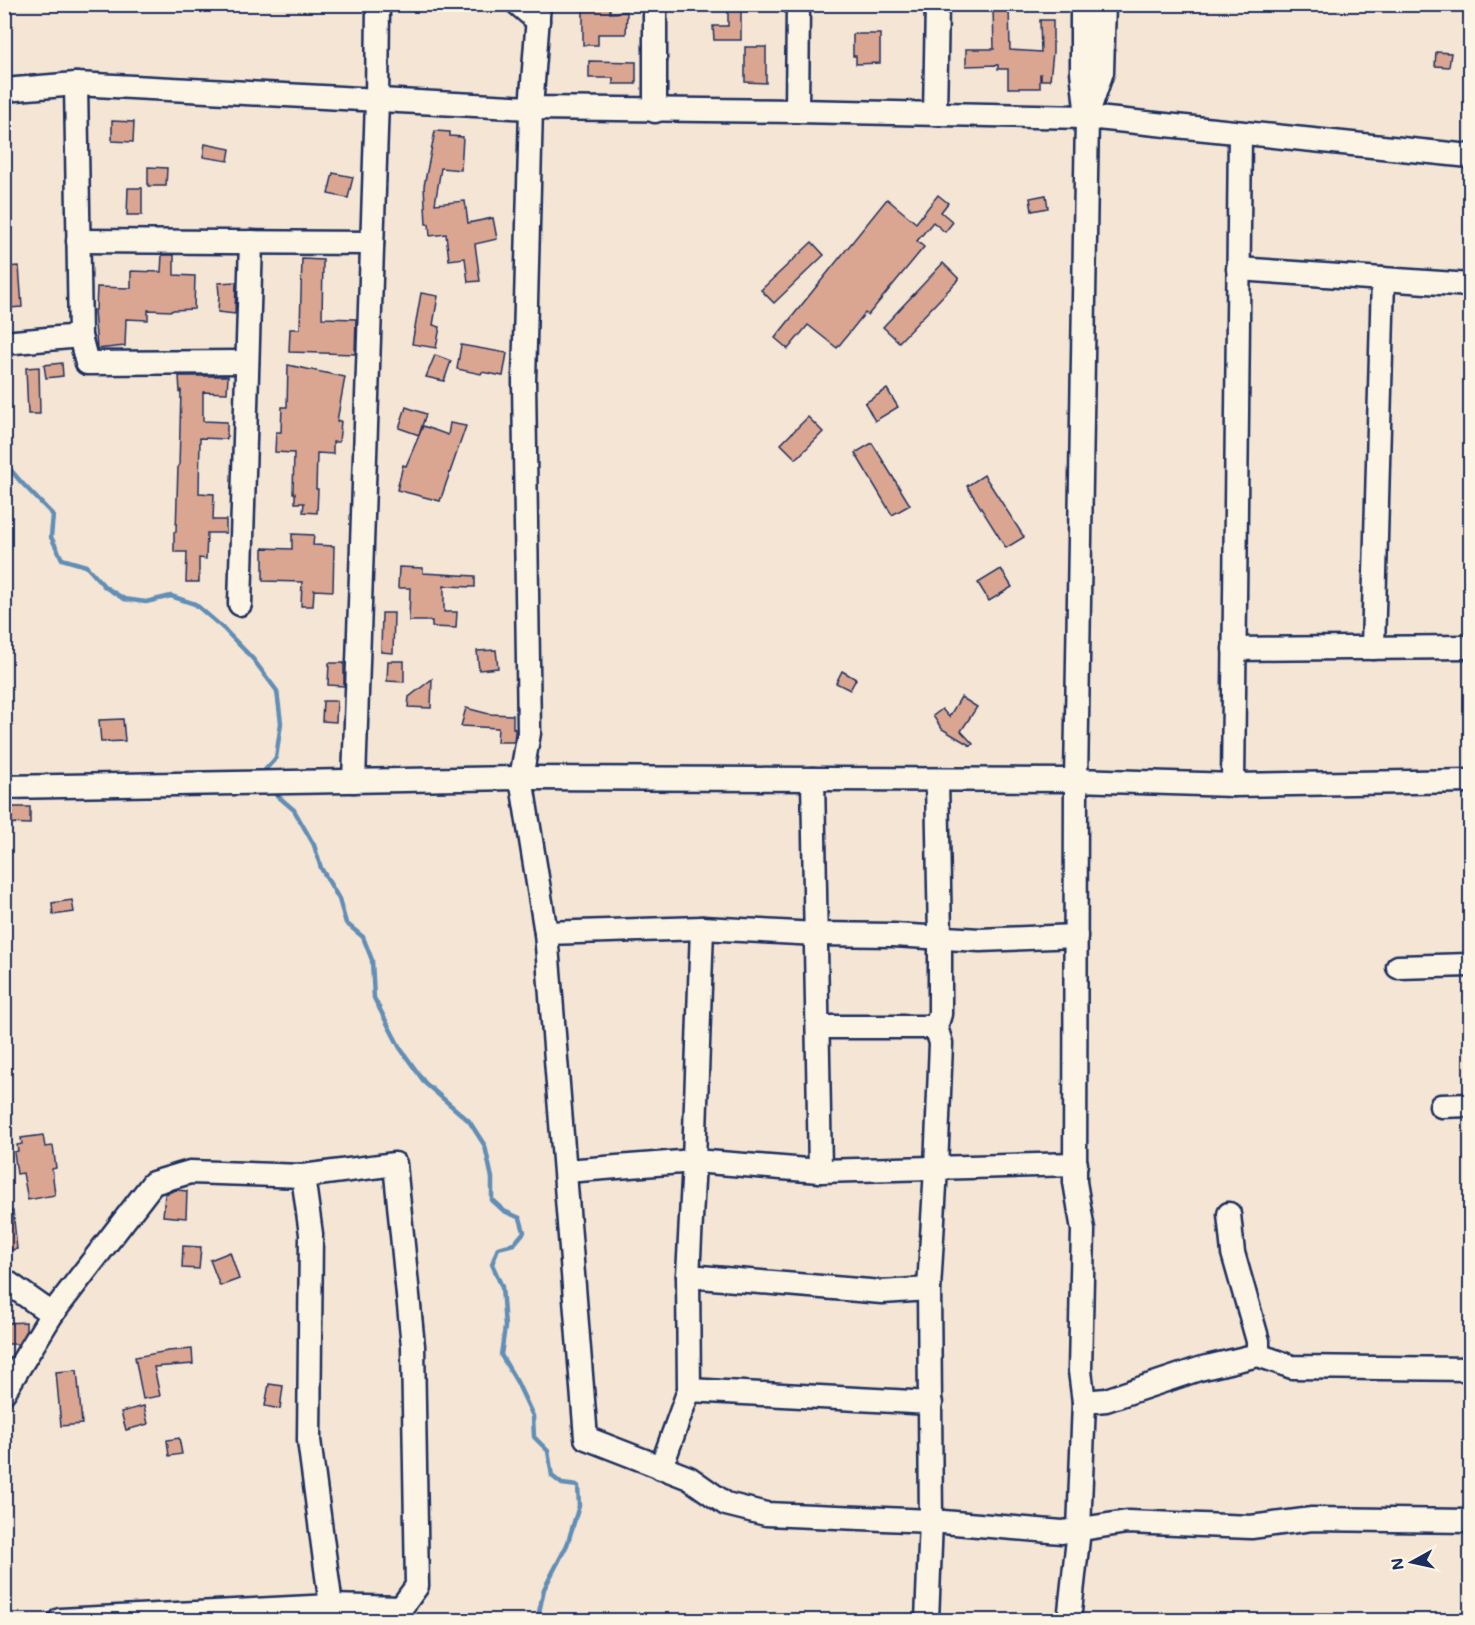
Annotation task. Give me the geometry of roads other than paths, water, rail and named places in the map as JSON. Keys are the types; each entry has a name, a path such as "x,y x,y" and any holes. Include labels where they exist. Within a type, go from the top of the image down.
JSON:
{"street":[{"path":"354,781 378,4"},
{"path":"518,4 539,13 531,108 524,381 529,733 521,778 546,933 586,1438 689,1478 726,1504 766,1514 931,1521 1062,1532 1127,1522 1251,1527 1312,1519 1470,1521"},
{"path":"655,111 656,4"},
{"path":"797,111 798,4"},
{"path":"935,114 937,4"},
{"path":"1069,1620 1078,1530 1084,1402 1080,1371 1083,1230 1075,1182 1076,780 1087,117 1082,71 1082,4"},
{"path":"1087,117 1102,72 1104,4"},
{"path":"76,84 80,336 87,363 247,362"},
{"path":"4,90 76,84 531,108 1087,117 1470,156"},
{"path":"1233,785 1240,133"},
{"path":"78,242 372,243"},
{"path":"240,604 251,242"},
{"path":"1238,269 1470,285"},
{"path":"1372,648 1383,279"},
{"path":"4,342 80,336"},
{"path":"1234,649 1470,647"},
{"path":"4,787 521,778 1076,780 1233,785 1470,781"},
{"path":"813,779 820,1171"},
{"path":"927,1620 931,1521 929,1289 941,1043 936,1027 940,1014 937,780"},
{"path":"546,933 702,928 980,940 1076,936"},
{"path":"662,1468 689,1390 688,1276 702,928"},
{"path":"1398,967 1470,965"},
{"path":"818,1027 936,1027"},
{"path":"1441,1106 1470,1105"},
{"path":"566,1171 694,1161 820,1171 1076,1164"},
{"path":"4,1392 52,1314 153,1183 190,1172 303,1176 395,1164 413,1346 417,1586 401,1608 331,1606 60,1620"},
{"path":"303,1176 311,1234 309,1440 331,1606"},
{"path":"1229,1214 1233,1253 1258,1341 1258,1355"},
{"path":"688,1276 882,1292 929,1289"},
{"path":"4,1280 52,1314"},
{"path":"1084,1402 1106,1400 1199,1369 1258,1355 1292,1367 1470,1369"},
{"path":"689,1390 931,1403"}],"waterway":[{"path":"4,462 53,515 51,537 62,559 86,566 105,587 124,599 146,602 171,596 195,604 223,628 253,659 277,691 281,723 276,758 264,771"},
{"path":"272,791 294,810 314,845 321,868 339,899 346,923 363,937 372,960 374,998 400,1048 425,1083 469,1121 485,1146 492,1178 492,1200 504,1211 520,1218 524,1232 514,1244 498,1248 492,1264 502,1287 505,1327 501,1355 533,1416 534,1437 548,1451 552,1476 562,1484 578,1486 579,1506 567,1545 544,1589 538,1617 540,1620"}]}
